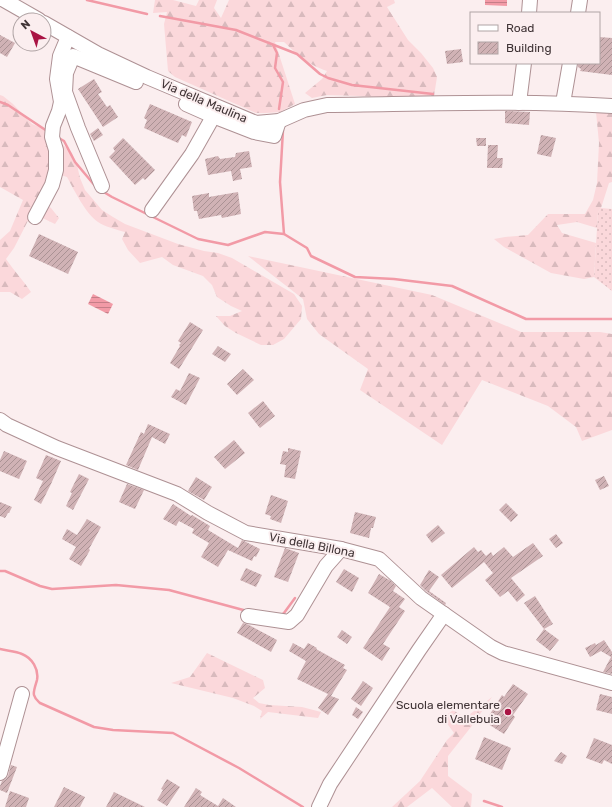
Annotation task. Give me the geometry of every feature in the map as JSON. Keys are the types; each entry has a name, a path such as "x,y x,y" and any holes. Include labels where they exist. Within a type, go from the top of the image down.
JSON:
{"street":[{"path":"4,0 25,12"},
{"path":"530,0 530,12"},
{"path":"578,12 580,0"},
{"name":"Via della Maulina","path":"52,28 98,54 216,112 256,123 279,121 304,110 327,105 563,103 612,106"},
{"path":"35,217 52,185 56,170 56,150 52,132 61,102 57,79 60,56 68,37"},
{"path":"102,186 65,92 66,73 73,56 216,112 192,154 152,210"},
{"path":"519,103 524,64"},
{"path":"563,103 570,64"},
{"name":"Via della Billona","path":"0,420 7,425 57,448 177,494 208,513 246,533 341,549 379,559 421,598 491,647 612,684"},
{"path":"248,616 289,622 297,615 326,566 341,549"},
{"path":"319,807 330,784 418,650 444,614"},
{"path":"0,773 22,694"}],"green space":[{"path":"155,0 173,0 196,6 199,0 217,0 214,8 221,18 229,0 394,0 395,3 387,7 408,40 433,68 437,77 434,96 425,98 327,95 312,98 305,93 322,79 327,71 304,59 284,42 275,42 295,104 280,112 256,113 175,77 168,71 164,24 167,12 153,13"},
{"path":"0,95 13,104 32,124 45,129 72,153 85,190 102,210 125,224 178,244 218,253 232,258 294,294 302,306 301,319 284,339 273,345 261,345 236,333 225,326 216,316 230,316 242,311 217,297 212,285 203,276 173,265 162,257 140,263 128,250 122,239 125,232 98,222 89,213 67,177 54,173 40,200 51,208 59,218 55,224 32,213 14,248 6,259 31,292 22,299 10,292 0,292 0,240 10,231 23,200 0,187"},
{"path":"596,112 612,114 612,182 609,183 601,208 598,212 597,228 577,222 557,225 562,233 596,243 594,277 584,279 551,273 504,247 494,239 528,235 548,214 585,214 593,200 597,183 599,143"},
{"path":"601,208 612,209 612,291 594,277 598,212"},
{"path":"248,256 432,295 521,332 600,332 612,334 612,430 582,441 576,427 548,406 482,380 442,445 360,390 368,369 319,334 307,319 303,299"},
{"path":"207,653 263,680 265,688 253,698 259,703 302,707 321,712 318,718 268,712 260,719 262,711 254,706 233,698 171,683 190,677"},
{"path":"492,697 448,756 448,776 472,794 471,807 452,807 432,788 407,807 392,807 420,781 447,740 454,733 443,718 453,710 465,718"}],"shaded area":[{"path":"485,0 507,0 507,6 485,5"},
{"path":"93,294 113,304 108,314 88,304"}],"building":[{"path":"0,35 12,41 12,48 7,57 0,53"},
{"path":"600,37 612,38 612,75 580,71 581,69 578,67 578,64 600,64"},
{"path":"461,49 463,62 447,64 445,51"},
{"path":"94,79 102,92 98,94 107,107 110,105 118,117 103,127 78,89"},
{"path":"150,104 192,122 186,137 182,135 178,143 144,128 147,120 144,118"},
{"path":"505,111 530,112 529,125 505,123"},
{"path":"98,128 103,135 94,141 90,134"},
{"path":"541,135 556,138 551,157 537,154"},
{"path":"123,138 155,170 145,180 143,178 135,185 109,157 115,151 113,148"},
{"path":"476,138 486,138 486,146 477,146"},
{"path":"488,145 498,145 497,158 503,158 502,168 487,168"},
{"path":"249,151 252,167 240,169 242,179 233,181 231,171 208,175 205,159 218,156 220,159 235,157 236,153"},
{"path":"238,192 241,214 222,218 221,215 199,219 197,211 194,211 192,196 209,193 209,197"},
{"path":"39,234 78,252 68,274 29,256"},
{"path":"190,322 203,330 179,369 170,363 180,346 179,345 181,343 178,341"},
{"path":"218,346 231,354 225,362 212,354"},
{"path":"243,369 254,380 237,395 227,384"},
{"path":"189,373 200,378 186,405 171,397 176,389 180,391"},
{"path":"263,401 275,416 260,428 248,413"},
{"path":"148,424 170,434 165,444 152,437 138,470 126,465 141,432 144,434"},
{"path":"234,440 245,453 225,469 214,457"},
{"path":"288,448 301,451 295,479 284,477 286,465 280,464 283,451 288,452"},
{"path":"4,451 27,461 19,479 0,471 0,460"},
{"path":"46,455 61,461 41,504 34,500 43,481 36,478"},
{"path":"79,474 89,479 73,510 66,506 72,493 70,492"},
{"path":"604,476 609,486 600,490 595,480"},
{"path":"196,477 212,487 204,500 188,491"},
{"path":"127,484 144,490 135,509 119,502"},
{"path":"271,495 288,501 281,523 270,519 271,516 265,514"},
{"path":"0,502 12,507 5,518 0,516"},
{"path":"506,503 518,515 511,522 499,510"},
{"path":"173,504 210,526 208,530 238,548 242,540 260,549 256,557 254,556 252,561 228,550 218,567 201,557 209,543 192,533 194,529 179,521 176,526 163,519"},
{"path":"355,512 376,517 373,528 371,528 369,538 350,533"},
{"path":"87,519 101,527 81,566 69,559 76,547 62,539 67,529 77,535"},
{"path":"438,525 445,533 432,543 426,535"},
{"path":"556,534 563,543 556,548 549,539"},
{"path":"533,543 543,556 511,578 525,595 517,602 508,591 500,597 485,580 493,573 484,562 452,588 441,575 474,547 478,552 481,550 486,556 491,552 493,556 504,547 513,557"},
{"path":"285,548 299,553 288,582 274,577"},
{"path":"246,568 262,575 256,587 240,580"},
{"path":"344,569 359,578 352,592 336,582"},
{"path":"429,570 439,577 429,591 446,603 445,605 420,585"},
{"path":"379,574 391,581 396,586 393,591 405,599 399,607 405,611 383,644 390,648 382,661 363,648 390,607 368,593"},
{"path":"535,596 553,624 544,629 524,603"},
{"path":"243,623 277,640 271,652 237,633"},
{"path":"544,629 559,640 550,651 536,640"},
{"path":"342,630 352,637 347,644 337,637"},
{"path":"604,640 612,652 612,674 603,672 611,657 601,651 590,657 585,648 595,643 596,645"},
{"path":"293,643 304,649 308,643 345,665 343,668 347,670 331,696 339,699 328,715 318,708 328,694 297,679 306,661 289,651"},
{"path":"363,681 373,688 361,706 351,699"},
{"path":"513,684 528,694 513,715 515,717 504,734 485,722 502,695 504,697"},
{"path":"600,694 612,697 612,714 596,710"},
{"path":"356,707 363,712 358,719 352,715"},
{"path":"484,737 511,748 502,770 475,759"},
{"path":"594,738 612,745 612,764 604,760 602,764 586,758"},
{"path":"561,752 567,756 562,764 554,761"},
{"path":"11,765 17,767 7,793 0,790 0,786 2,781 8,776"},
{"path":"167,779 180,787 167,806 157,800"},
{"path":"64,787 85,797 80,807 54,807"},
{"path":"196,788 202,792 200,795 218,806 223,798 236,807 184,807"},
{"path":"10,791 29,798 26,807 5,807"},
{"path":"114,792 145,807 106,807"}],"waterway":[{"path":"87,0 147,14"},
{"path":"160,16 236,30 297,54 320,74 352,85 433,94"},
{"path":"273,45 277,53 275,68 283,82 279,109"},
{"path":"0,102 8,105 47,131"},
{"path":"283,130 280,182 284,234"},
{"path":"57,137 64,141 75,162 96,187"},
{"path":"102,191 198,239 228,245 265,232 284,234 307,248 311,256 355,277 394,279 452,286 526,319 612,319"},
{"path":"0,571 5,571 40,586 52,589 116,585 169,590 247,611"},
{"path":"280,616 295,598"},
{"path":"0,649 17,652 26,656 32,661 37,672 34,695 40,703 94,727 113,730 173,733 239,768 303,807"},
{"path":"484,801 502,807"}],"place":[{"name":"Scuola elementare di Vallebuia","path":"508,712"}]}
